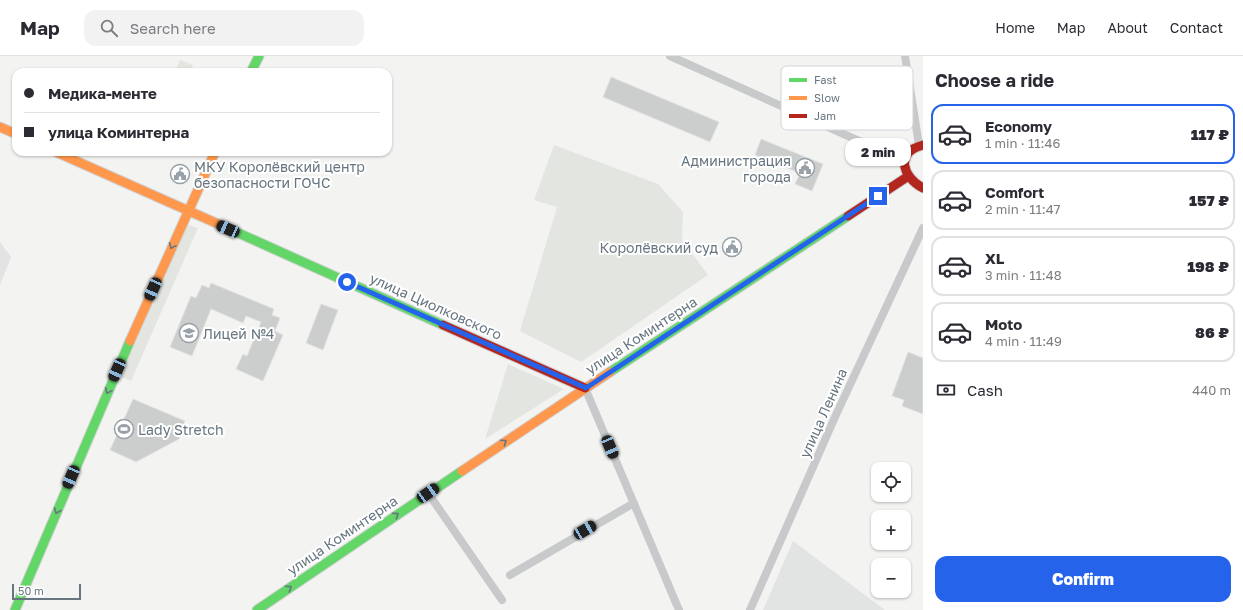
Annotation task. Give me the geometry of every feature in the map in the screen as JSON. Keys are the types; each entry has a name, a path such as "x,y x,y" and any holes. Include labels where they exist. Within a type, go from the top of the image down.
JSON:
{"main road":[{"path":"253,68 259,56"},
{"path":"0,127 12,132"},
{"path":"921,145 910,151 905,159 904,168 907,177 914,185 923,188"},
{"name":"улица Циолковского","path":"65,156 586,388"},
{"path":"16,610 105,397 213,156"},
{"name":"улица Коминтерна","path":"257,610 428,493 907,177"}],"street":[{"path":"670,56 781,106"},
{"path":"905,56 907,66"},
{"path":"913,100 921,145"},
{"path":"835,130 886,153 905,159"},
{"name":"улица Ленина","path":"750,610 835,417 923,228"},
{"path":"586,388 679,610"},
{"path":"428,493 502,600"},
{"path":"510,575 634,503"}],"shaded area":[{"path":"180,60 193,65 192,68 177,68"},
{"path":"554,145 658,184 683,212 682,240 708,275 581,362 520,331 557,207 534,200"},
{"path":"185,224 198,228 131,381 119,376"},
{"path":"0,242 11,257 0,285"},
{"path":"508,364 564,389 485,439"},
{"path":"793,541 885,610 763,610"}],"building":[{"path":"611,77 719,122 710,142 603,97"},
{"name":"Администрация города","path":"761,139 823,164 812,191 795,184 800,173 755,155"},
{"name":"Лицей №4","path":"211,283 274,309 272,315 280,318 275,331 283,335 263,381 236,369 243,354 247,356 261,322 246,316 243,323 211,309 192,356 170,347 191,296 196,298 202,285 209,288"},
{"path":"321,304 338,310 323,350 306,343"},
{"path":"908,352 923,358 923,414 902,406 904,400 892,396"},
{"path":"133,399 185,421 179,439 136,462 110,450"}],"traffic: fast":[{"path":"253,68 259,56"},
{"path":"610,372 848,216"},
{"path":"225,227 443,325"},
{"path":"15,610 130,341"},
{"path":"257,610 462,471"}],"traffic: slow":[{"path":"0,127 12,132"},
{"path":"65,156 225,227"},
{"path":"130,341 213,156"},
{"path":"462,471 610,372"}],"traffic: jam":[{"path":"923,145 914,148 908,153 905,159 906,171 910,178 923,188"},
{"path":"848,216 907,177"},
{"path":"443,325 585,388"}],"place":[{"name":"Администрация города","path":"805,168"},
{"name":"МКУ Королёвский центр безопасности ГОЧС","path":"180,174"},
{"name":"Королёвский суд","path":"732,247"},
{"name":"Лицей №4","path":"189,333"},
{"name":"Lady Stretch","path":"124,429"}],"route":[{"path":"347,282 586,388 878,196"}]}
